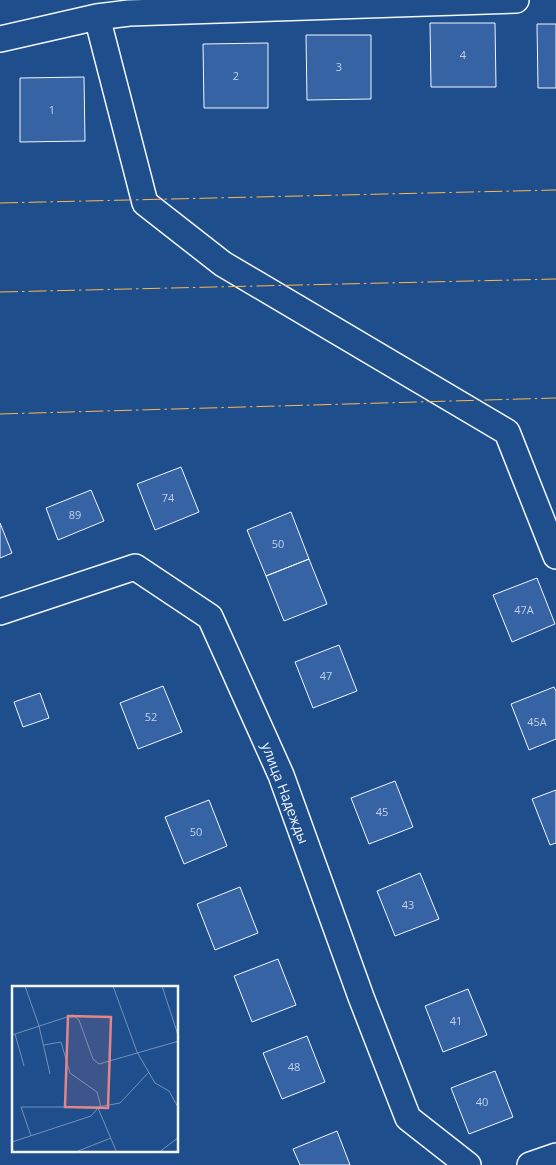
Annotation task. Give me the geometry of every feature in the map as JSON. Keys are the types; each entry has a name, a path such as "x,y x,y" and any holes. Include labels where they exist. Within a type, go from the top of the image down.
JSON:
{"street":[{"path":"0,39 129,7 516,0"},
{"path":"97,16 145,203 223,264 507,432 556,556"},
{"name":"улица Надежды","path":"0,612 135,567 210,617 281,775 361,997 408,1118 468,1165"},
{"path":"530,1165 556,1156"}],"building":[{"path":"430,23 495,23 496,87 431,87"},
{"path":"537,24 556,24 556,88 538,88"},
{"path":"306,35 371,35 371,99 307,100"},
{"path":"268,43 268,108 204,108 203,44"},
{"path":"84,77 85,141 20,142 20,78"},
{"path":"181,467 199,512 155,530 137,484"},
{"path":"91,490 104,521 58,540 46,508"},
{"path":"291,512 309,559 266,576 247,530"},
{"path":"0,523 12,553 0,558"},
{"path":"309,559 327,604 284,621 266,576"},
{"path":"537,578 555,624 512,642 493,595"},
{"path":"339,645 357,691 313,708 295,662"},
{"path":"163,686 182,732 138,749 120,703"},
{"path":"554,687 556,691 556,739 529,750 511,704"},
{"path":"40,693 49,718 23,727 14,702"},
{"path":"395,781 413,827 369,844 351,798"},
{"path":"556,790 556,843 550,845 532,799"},
{"path":"209,800 227,846 184,864 165,817"},
{"path":"420,873 439,919 395,936 377,891"},
{"path":"240,887 258,933 215,950 197,904"},
{"path":"278,959 296,1005 252,1022 234,976"},
{"path":"468,989 487,1035 443,1052 425,1006"},
{"path":"307,1036 325,1082 282,1099 263,1053"},
{"path":"495,1071 513,1117 469,1134 451,1088"},
{"path":"337,1131 350,1165 300,1165 293,1149"}],"power":[{"path":"0,203 556,190"},
{"path":"0,292 556,279"},
{"path":"0,414 556,398"}]}
